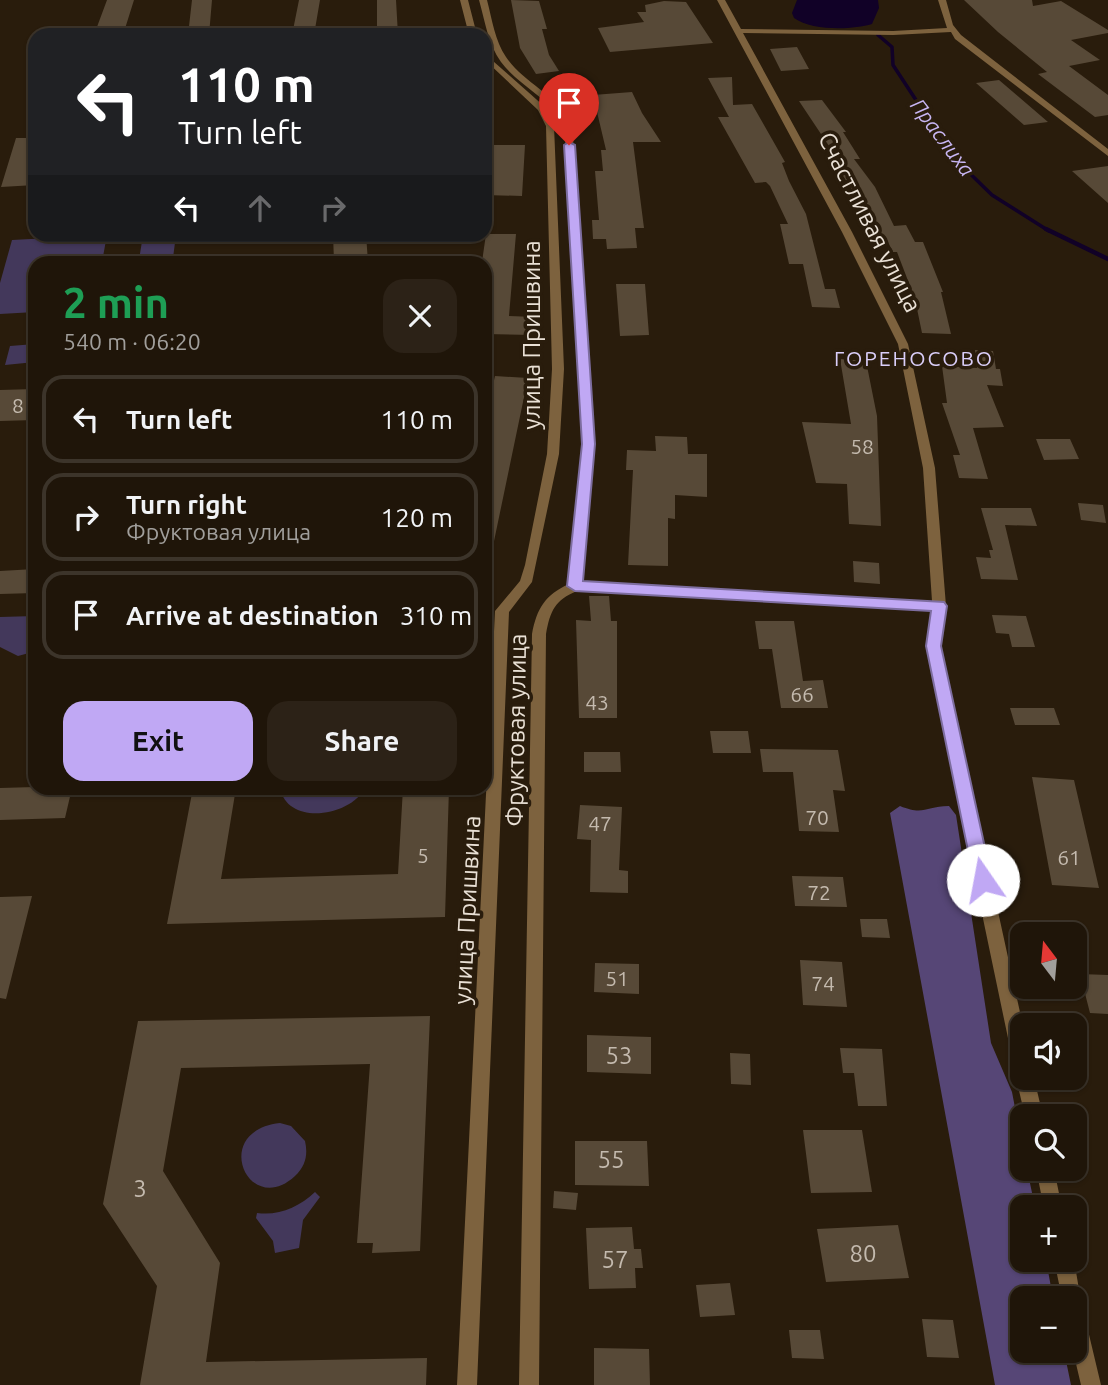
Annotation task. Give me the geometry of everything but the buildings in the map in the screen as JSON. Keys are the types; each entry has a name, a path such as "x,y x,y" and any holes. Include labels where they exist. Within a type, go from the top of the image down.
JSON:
{"street":[{"path":"464,0 471,28"},
{"path":"483,0 491,28"},
{"name":"Счастливая улица","path":"722,0 847,232 903,344 929,468 939,606 933,646 1012,1013"},
{"path":"942,0 951,30 1108,153"},
{"path":"737,30 893,33 951,30"},
{"path":"492,31 497,48 505,61 560,108 568,122 588,444 575,586 939,606"},
{"name":"улица Пришвина","path":"467,1385 502,611 526,582 531,565 553,454 558,369 550,126 542,109 492,63"},
{"name":"Фруктовая улица","path":"530,1385 539,634 545,606 554,595 575,586"},
{"path":"1086,1363 1091,1385"}],"shaded area":[{"path":"797,0 878,0 879,8 872,24 843,28 821,27 794,18 792,13"},
{"path":"12,240 106,242 103,256 28,256 28,312 0,314 0,283"},
{"path":"142,242 175,242 173,256 140,256"},
{"path":"28,345 28,363 5,365 10,346"},
{"path":"28,616 28,653 18,656 0,647 0,617"},
{"path":"283,795 360,795 334,811 320,813 307,813 285,800"},
{"path":"900,806 920,810 949,806 956,815 991,1043 1012,1092 1014,1104 1010,1104 1010,1181 1030,1181 1032,1195 1010,1195 1010,1272 1048,1272 1051,1286 1010,1286 1010,1363 1066,1363 1071,1385 995,1385 890,813"},
{"path":"280,1123 291,1126 305,1141 305,1160 295,1176 278,1186 263,1187 251,1180 244,1169 241,1155 246,1141 258,1129"},
{"path":"315,1192 320,1197 303,1220 299,1248 275,1253 273,1241 256,1218 257,1213 288,1209"}],"waterway":[{"name":"Праслиха","path":"878,35 892,47 893,65 954,158 992,195 1049,231"},
{"name":"Праслиха","path":"1046,229 1108,259"}],"district":[{"name":"ГОРЕНОСОВО","path":"914,358"}],"route":[{"path":"569,145 588,444 575,586 939,606 933,646 983,880"}]}
